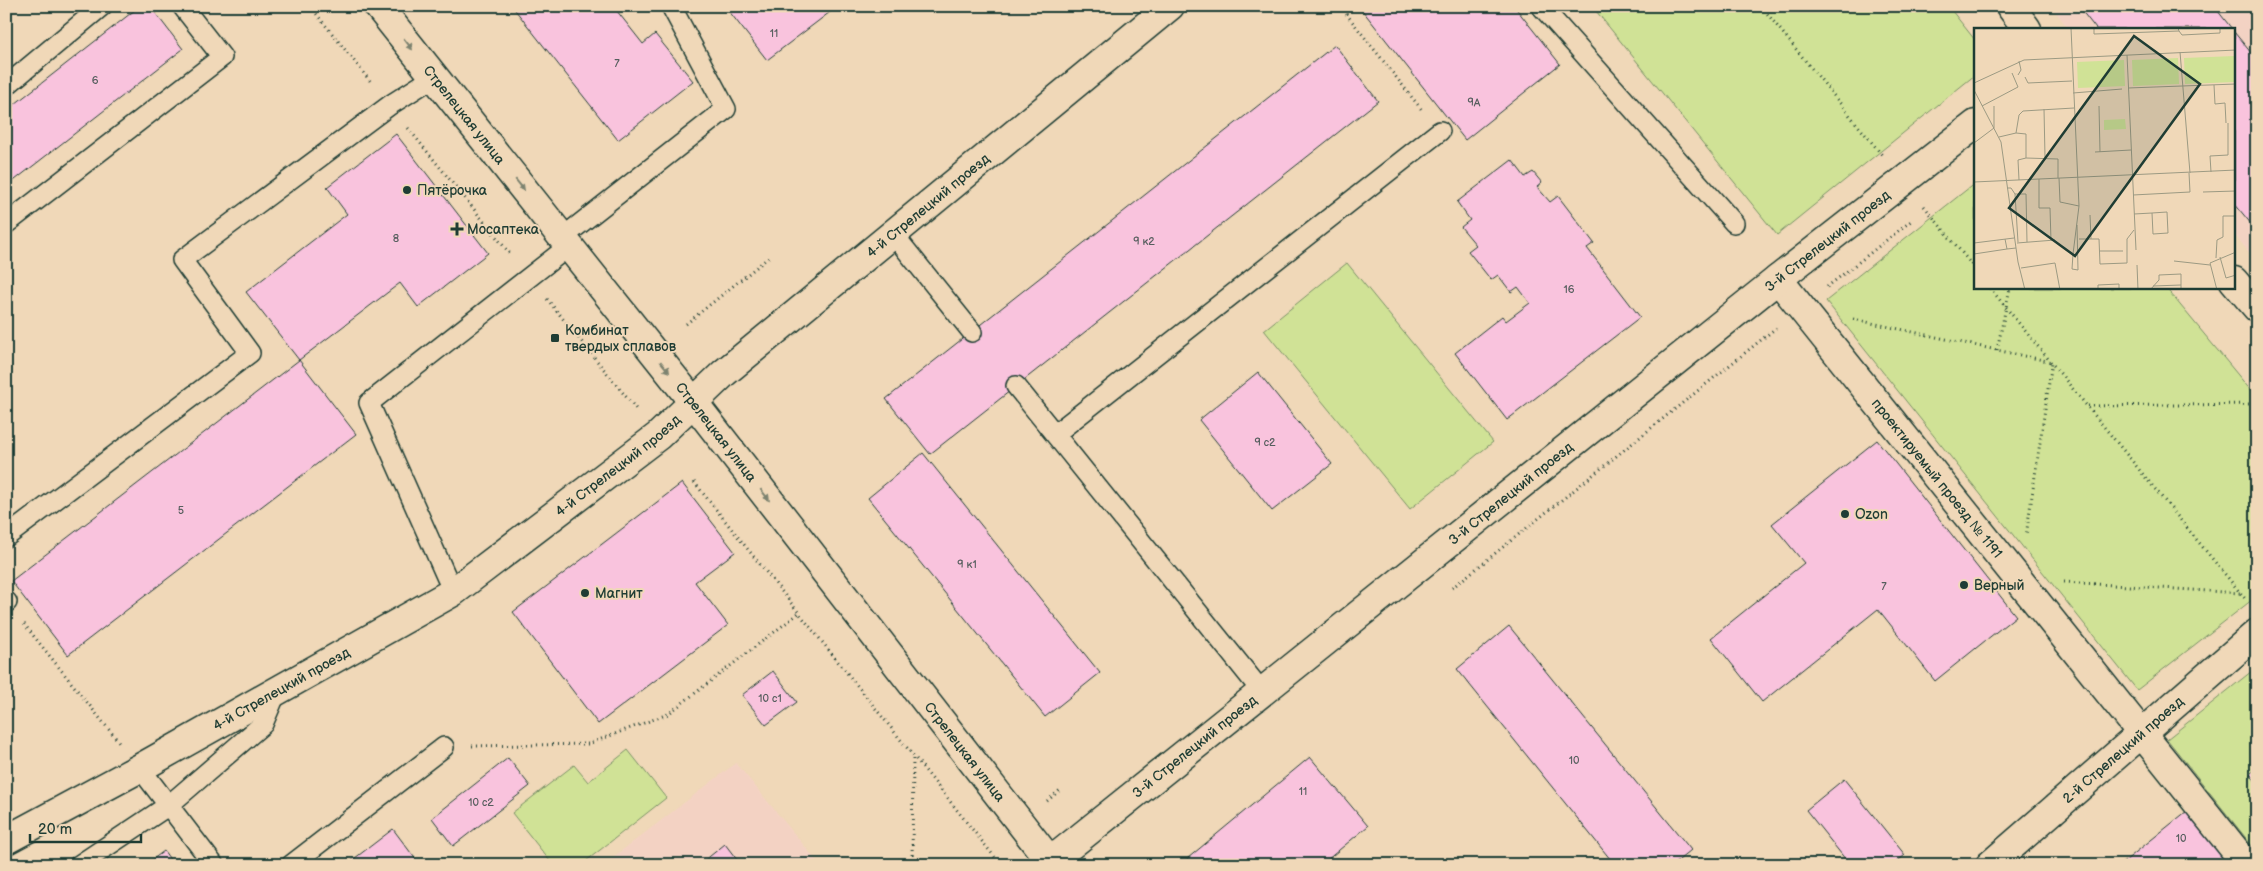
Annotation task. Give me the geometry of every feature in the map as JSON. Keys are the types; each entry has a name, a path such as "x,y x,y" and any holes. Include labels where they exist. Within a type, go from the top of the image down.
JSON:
{"street":[{"name":"Стрелецкая улица","path":"378,6 694,403 1050,864"},
{"name":"4-й Стрелецкий проезд","path":"6,840 140,768 454,592 658,436 724,373 1170,6"},
{"path":"2010,6 2026,28"},
{"name":"3-й Стрелецкий проезд","path":"1050,864 1778,278 1974,126"},
{"name":"проектируемый проезд № 1191","path":"1778,278 2247,865"},
{"path":"2236,283 2257,308"},
{"name":"2-й Стрелецкий проезд","path":"1990,865 2257,634"}],"lane":[{"path":"6,86 102,6"},
{"path":"6,224 222,57 182,6"},
{"path":"454,592 369,403 530,277 566,242 726,109 671,6"},
{"path":"1541,6 1734,223"},
{"path":"6,537 250,353 182,260 390,105 434,77"},
{"path":"1055,434 1440,131"},
{"path":"894,234 972,332"},
{"path":"1016,386 1263,693"},
{"path":"79,865 169,805 262,724 277,691"},
{"path":"292,865 444,746"},
{"path":"140,768 214,865"}],"path":[{"path":"310,6 636,409"},
{"path":"1340,6 1440,131"},
{"path":"1760,6 1974,268"},
{"path":"1926,209 1933,203"},
{"path":"1452,588 1918,215"},
{"path":"686,324 769,257"},
{"path":"1991,289 2251,606"},
{"path":"1997,350 2010,289"},
{"path":"1801,308 2052,362"},
{"path":"2052,362 2019,579 2240,592"},
{"path":"2088,406 2257,404"},
{"path":"694,482 1001,865"},
{"path":"6,602 140,768"},
{"path":"444,746 588,744 668,714 799,613"},
{"path":"912,865 914,756"}],"shaded area":[{"path":"2051,6 2257,6 2257,262 2236,236 2236,28 2068,28"},
{"path":"736,763 820,865 603,865"}],"green space":[{"path":"1592,6 1948,6 1974,39 1974,76 1777,235"},
{"path":"1974,184 1974,289 2167,289 2257,398 2257,596 2137,690 1826,301"},
{"path":"1347,263 1493,442 1410,509 1264,330"},
{"path":"2257,667 2257,852 2167,739"},
{"path":"628,750 666,798 581,865 553,865 512,813 574,765 588,782"}],"building":[{"path":"140,6 150,6 183,49 6,187 6,111"},
{"path":"512,6 613,6 643,44 655,34 693,81 618,140"},
{"path":"725,6 838,6 767,60"},
{"path":"1359,6 1514,6 1560,64 1465,140"},
{"path":"2078,6 2214,6 2231,28 2095,28"},
{"path":"2236,34 2257,60 2257,231 2236,205"},
{"path":"1335,45 1378,101 930,454 886,399"},
{"path":"396,134 488,253 418,307 400,283 299,360 246,292 347,214 327,187"},
{"path":"1512,160 1525,177 1533,172 1542,183 1537,187 1550,202 1558,196 1594,243 1587,248 1640,317 1507,420 1455,353 1502,316 1506,321 1530,303 1518,287 1511,292 1498,275 1491,280 1468,251 1476,245 1461,227 1470,220 1457,202"},
{"path":"299,360 356,434 68,655 11,581"},
{"path":"1258,372 1332,464 1272,511 1199,420"},
{"path":"1877,440 2016,616 1935,681 1878,609 1762,702 1711,638 1804,563 1772,524"},
{"path":"923,453 1100,673 1045,717 868,498"},
{"path":"682,483 735,552 695,582 728,625 598,724 513,612"},
{"path":"1509,626 1691,850 1673,865 1615,865 1457,669"},
{"path":"773,671 797,702 766,725 742,695"},
{"path":"1310,757 1368,826 1321,865 1184,865 1182,863"},
{"path":"508,758 530,786 453,846 432,818"},
{"path":"2257,768 2257,783 2250,774"},
{"path":"1844,779 1905,855 1893,865 1850,865 1806,810"},
{"path":"2187,811 2231,865 2120,865"},
{"path":"393,829 420,865 346,865"},
{"path":"725,844 741,865 699,865"},
{"path":"164,851 174,865 145,865"}],"place":[{"name":"Пятёрочка","path":"407,190"},
{"name":"Мосаптека","path":"457,229"},
{"name":"Комбинат твердых сплавов","path":"555,338"},
{"name":"Ozon","path":"1845,514"},
{"name":"Верный","path":"1964,585"},
{"name":"Магнит","path":"585,593"}]}
